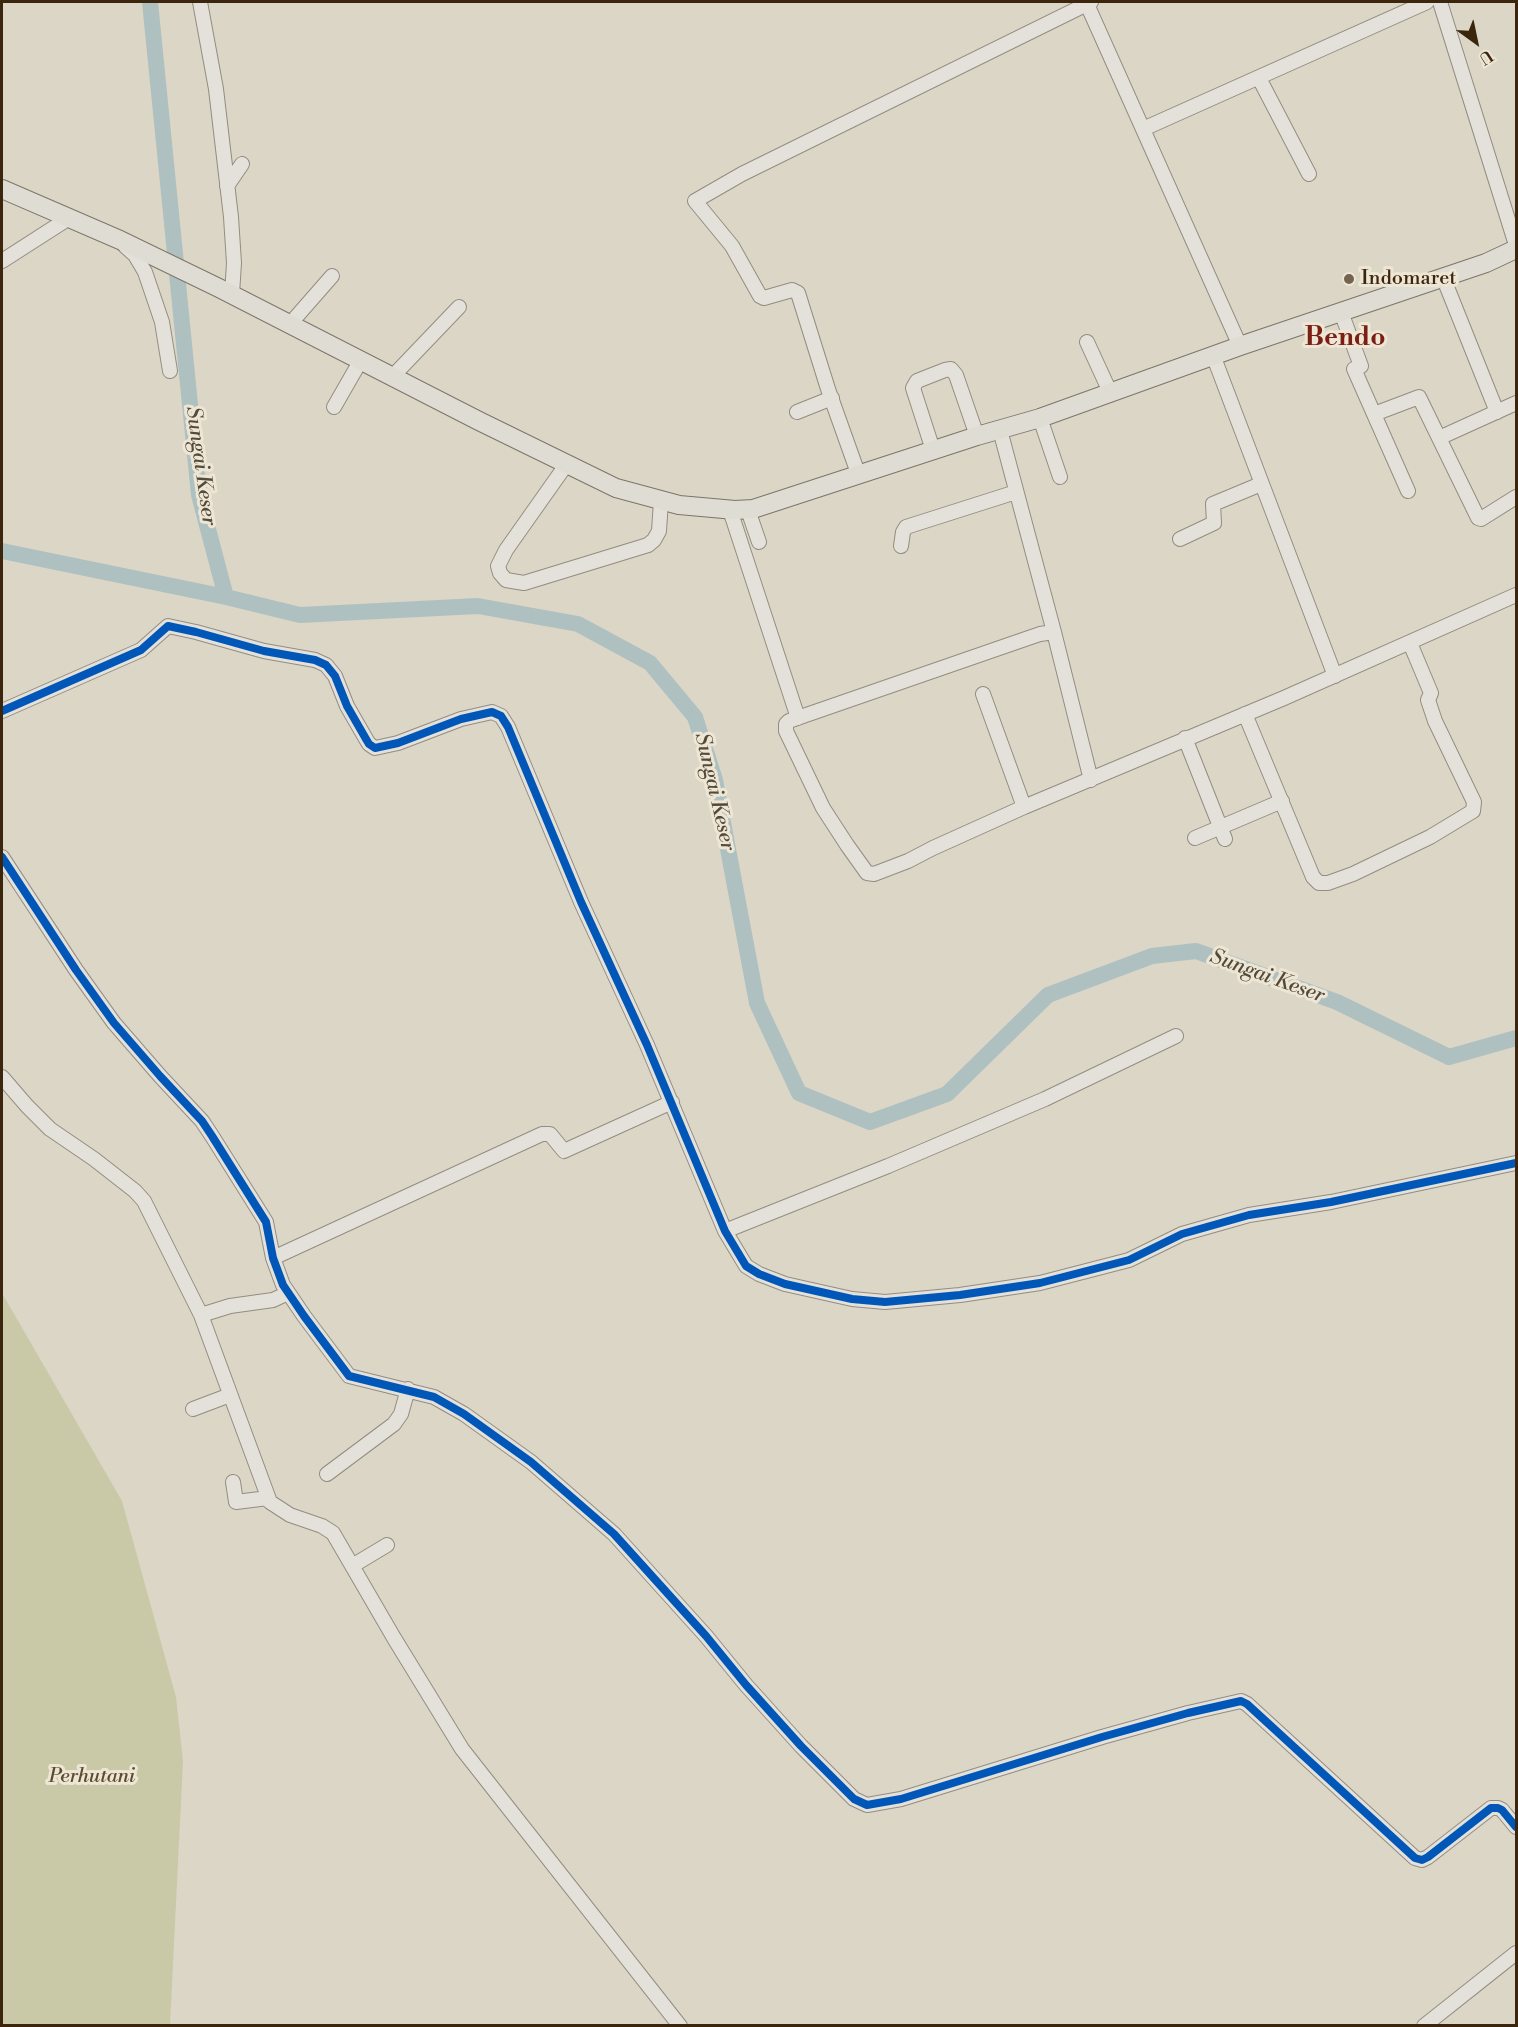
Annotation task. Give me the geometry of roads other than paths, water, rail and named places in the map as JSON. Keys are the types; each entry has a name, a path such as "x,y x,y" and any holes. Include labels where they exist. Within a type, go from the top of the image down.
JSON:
{"highway":[{"path":"2,189 127,244 225,291 566,465 616,488 679,506 730,510 748,510 1040,418 1240,346 1486,262 1516,247"}],"street":[{"path":"200,2 216,89 233,251 225,291"},
{"path":"859,476 798,292 792,290 764,298 760,296 732,246 695,201 742,174 1088,2 1240,346"},
{"path":"1143,129 1427,2"},
{"path":"1440,2 1516,247"},
{"path":"1259,78 1309,174"},
{"path":"227,186 242,164"},
{"path":"2,261 69,218"},
{"path":"127,244 145,272 162,322 170,371"},
{"path":"290,324 332,276"},
{"path":"1443,277 1497,412"},
{"path":"393,376 459,307"},
{"path":"1341,312 1361,366 1354,369 1408,491"},
{"path":"1087,342 1110,392"},
{"path":"1213,356 1335,676"},
{"path":"334,407 361,360"},
{"path":"933,450 912,388 917,381 945,370 951,369 956,375 977,436"},
{"path":"1374,414 1419,397 1478,518 1481,519 1516,497"},
{"path":"797,412 832,398"},
{"path":"1439,438 1516,403"},
{"path":"1040,418 1060,477"},
{"path":"1000,430 1091,780"},
{"path":"566,465 506,550 498,566 506,580 524,583 648,545 659,531 661,501"},
{"path":"1180,539 1214,523 1213,504 1261,484"},
{"path":"901,546 906,527 1016,492"},
{"path":"730,510 798,718"},
{"path":"748,510 759,542"},
{"path":"1054,632 1040,634 786,724 786,731 823,808 867,873 874,874 908,861 1024,807 1335,676 1516,595"},
{"path":"2,711 141,650 168,626 264,651 315,660 326,665 331,670 347,706 366,739 375,748 398,743 461,719 492,712 497,714 508,727 581,902 672,1102 725,1232 746,1266 759,1274 785,1284 852,1299 885,1302 1040,1283 1129,1260 1182,1234 1249,1215 1330,1202 1516,1163"},
{"path":"1245,714 1313,877 1319,883 1328,883 1353,874 1430,837 1473,811 1474,802 1435,721 1428,700 1431,693 1410,643"},
{"path":"983,694 1024,807"},
{"path":"1185,738 1223,834"},
{"path":"1196,838 1223,834 1282,801"},
{"path":"2,856 76,970 114,1023 202,1121 262,1215 288,1293 349,1376 434,1397 464,1414 531,1462 614,1534 801,1746 854,1799 867,1805 901,1799 1102,1737 1241,1701 1415,1858 1422,1860 1428,1857 1491,1808 1502,1810 1516,1827"},
{"path":"725,1232 1045,1099 1176,1036"},
{"path":"2,1077 50,1130 94,1158 144,1201 204,1314 230,1395 268,1498 273,1505 290,1515 322,1526 333,1533 462,1749 680,2025"},
{"path":"275,1257 542,1134 550,1134 564,1151 672,1102"},
{"path":"204,1314 230,1306 273,1300 288,1293"},
{"path":"327,1474 394,1424 401,1414 408,1389"},
{"path":"193,1409 230,1395"},
{"path":"233,1482 236,1502 268,1498"},
{"path":"352,1566 387,1545"},
{"path":"1425,2025 1516,1953"}],"waterway":[{"name":"Sungai Keser","path":"150,2 199,495 226,597 300,615 478,606 578,624 650,663 695,717 715,780 757,1003 799,1093 870,1122 947,1094 1048,995 1152,956 1196,951 1337,1002 1449,1057 1516,1038"},
{"path":"2,551 226,597"}],"place":[{"name":"Indomaret","path":"1349,279"}],"district":[{"name":"Bendo","path":"1345,339"}],"park label":[{"name":"Perhutani","path":"92,1777"}]}
